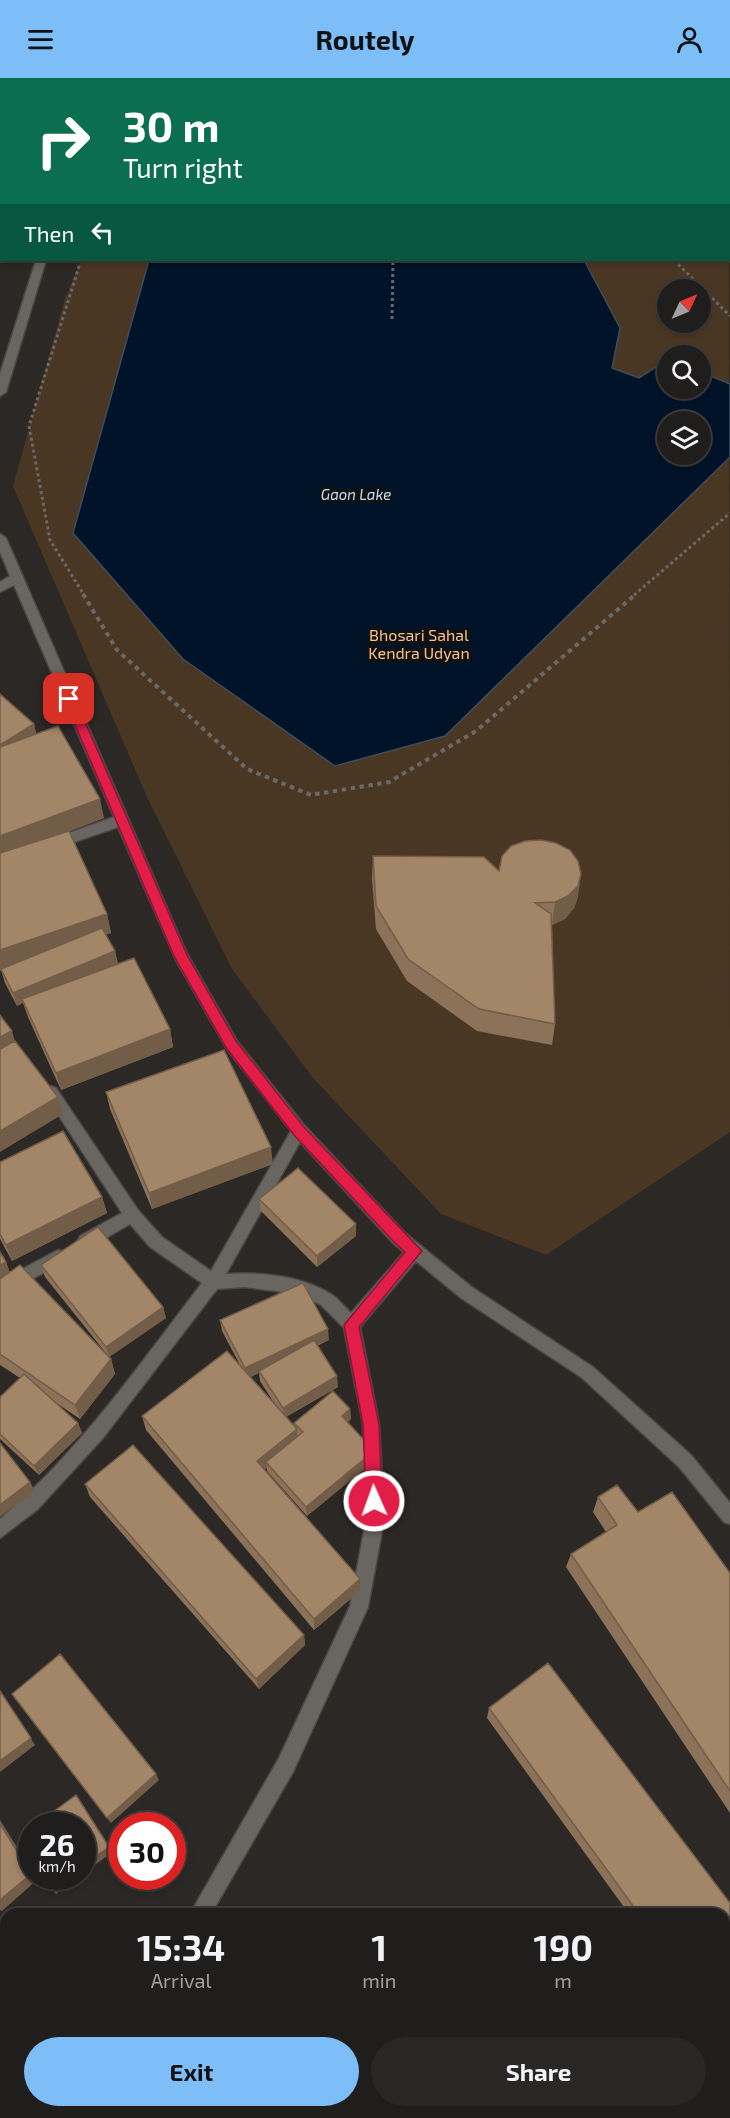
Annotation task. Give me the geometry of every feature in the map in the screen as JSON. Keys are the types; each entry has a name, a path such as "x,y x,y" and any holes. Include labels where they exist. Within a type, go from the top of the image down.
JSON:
{"street":[{"path":"0,392 41,261"},
{"path":"0,538 181,956 232,1045 298,1130 399,1238 467,1293 587,1372 685,1461 730,1516"},
{"path":"0,588 17,577"},
{"path":"44,847 122,820"},
{"path":"44,1082 132,1215 156,1242 213,1282 245,1280 301,1287 327,1300 351,1325 371,1424 375,1520 359,1607 286,1765 203,1908"},
{"path":"0,1530 32,1503 97,1432 213,1282 298,1130"},
{"path":"0,1289 132,1215"},
{"path":"351,1325 415,1251"}],"path":[{"path":"81,261 29,426 50,540 117,650 247,769 311,795 389,782 476,731 730,513"},
{"path":"392,319 393,261"},
{"path":"675,261 730,316"}],"green space":[{"name":"Bhosari Sahal Kendra Udyan","path":"81,261 729,261 730,1132 546,1255 441,1214 313,1078 232,969 147,797 13,486 65,299"}],"water":[{"name":"Gaon Lake","path":"149,261 585,261 620,328 612,368 639,378 657,366 657,399 711,399 711,376 730,384 730,457 445,736 335,766 183,659 73,533"}],"building":[{"path":"0,694 34,724 0,745"},
{"path":"58,726 100,799 0,836 0,747"},
{"path":"69,831 107,914 0,950 0,853"},
{"path":"541,840 556,843 570,850 578,861 581,874 578,886 568,896 555,902 535,903 551,914 555,1024 479,1009 408,959 376,906 373,856 484,857 499,871 502,856 511,846 525,841"},
{"path":"102,928 115,951 13,993 1,969"},
{"path":"134,958 170,1029 56,1073 22,999"},
{"path":"0,1015 12,1031 0,1037"},
{"path":"15,1041 58,1097 0,1131 0,1049"},
{"path":"224,1050 271,1147 149,1193 106,1092"},
{"path":"63,1131 102,1197 6,1245 0,1234 0,1162"},
{"path":"298,1168 356,1224 317,1256 259,1199"},
{"path":"98,1227 163,1307 106,1347 41,1265"},
{"path":"0,1252 6,1262 0,1265"},
{"path":"20,1265 111,1359 75,1405 0,1354 0,1279"},
{"path":"303,1283 328,1329 245,1368 220,1320"},
{"path":"314,1340 337,1376 283,1408 259,1371"},
{"path":"227,1351 297,1429 257,1461 360,1579 314,1619 142,1416"},
{"path":"24,1374 78,1423 34,1466 0,1434 0,1397"},
{"path":"333,1391 350,1409 342,1416 374,1451 306,1507 266,1462 303,1432 294,1423"},
{"path":"0,1443 30,1482 0,1505"},
{"path":"133,1445 304,1635 256,1679 85,1484"},
{"path":"617,1485 638,1512 672,1492 730,1573 730,1791 571,1554 617,1525 598,1497"},
{"path":"60,1654 156,1774 114,1812 108,1812 107,1818 12,1694"},
{"path":"548,1663 730,1903 730,1908 635,1908 489,1708"},
{"path":"0,1691 31,1738 0,1761"},
{"path":"76,1795 87,1812 53,1812"},
{"path":"0,1824 18,1853 18,1885 0,1900"},
{"path":"96,1827 108,1845 96,1856"}],"route":[{"path":"69,699 181,956 232,1045 298,1130 399,1238 415,1251 351,1325 371,1424 374,1501"}]}
